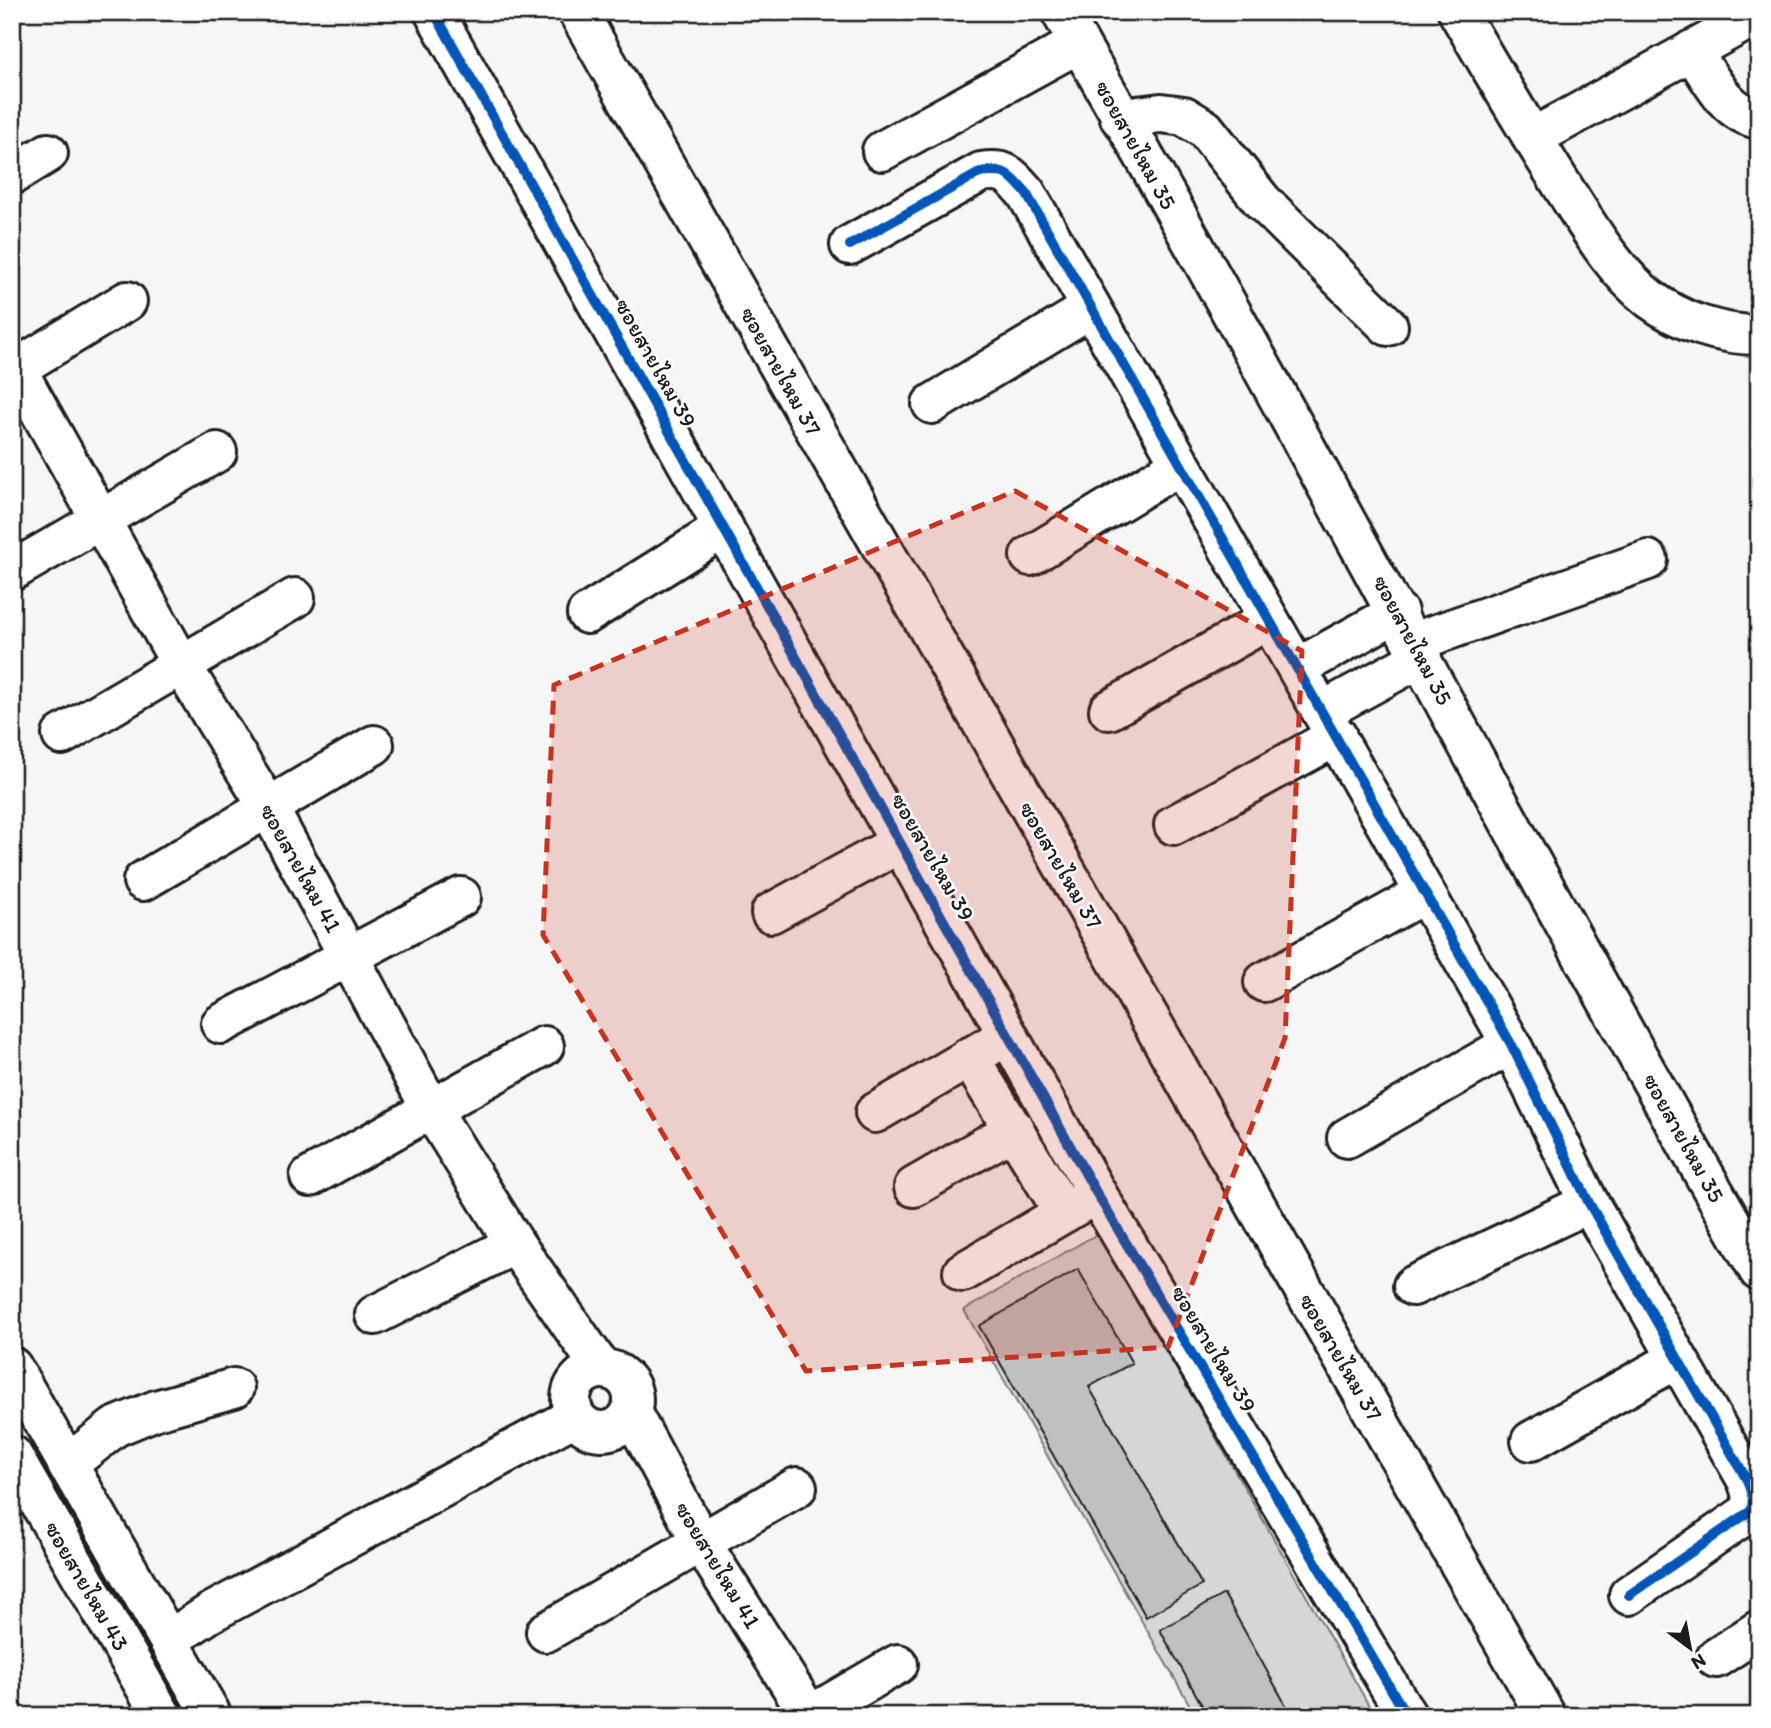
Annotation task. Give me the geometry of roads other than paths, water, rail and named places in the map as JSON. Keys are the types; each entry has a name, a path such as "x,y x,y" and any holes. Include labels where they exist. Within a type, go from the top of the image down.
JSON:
{"street":[{"name":"ซอยสายไหม 39","path":"434,12 1097,1194 1408,1716"},
{"name":"ซอยสายไหม 37","path":"578,12 1546,1716"},
{"path":"1458,12 1532,138 1594,236 1623,275 1651,300 1691,322 1733,335 1759,335"},
{"path":"1532,138 1759,14"},
{"path":"882,151 1070,27"},
{"name":"ซอยสายไหม 35","path":"1070,27 1270,379 1684,1140 1759,1271"},
{"path":"1692,50 1729,105 1748,117 1759,119"},
{"path":"1121,118 1161,113 1184,116 1205,129 1262,201 1388,326"},
{"path":"12,175 48,153"},
{"path":"850,244 981,172 998,169 1012,177 1026,193 1268,620 1299,667 1511,1044 1590,1203 1747,1480 1753,1498 1752,1510 1629,1595"},
{"path":"14,367 127,301"},
{"path":"932,404 1091,308"},
{"name":"ซอยสายไหม 41","path":"14,367 103,520 182,666 268,807 430,1107 515,1244 601,1368"},
{"path":"12,571 216,452"},
{"path":"1030,556 1180,465"},
{"path":"587,614 724,528"},
{"path":"1299,667 1411,637 1648,560"},
{"path":"61,735 295,598"},
{"path":"1110,710 1268,620"},
{"path":"1174,825 1330,723 1411,637"},
{"path":"143,881 374,745"},
{"path":"771,913 900,843"},
{"path":"1264,982 1425,893"},
{"path":"221,1024 461,897"},
{"path":"875,1113 1010,1035"},
{"path":"1347,1138 1511,1044"},
{"path":"310,1177 430,1107 544,1046"},
{"path":"970,1057 1065,1213"},
{"path":"914,1187 1015,1129"},
{"path":"963,1272 1097,1194"},
{"path":"1413,1286 1590,1203"},
{"path":"375,1315 515,1244"},
{"path":"1531,1441 1677,1359"},
{"path":"12,1367 212,1716"},
{"path":"601,1368 620,1374 628,1382 633,1401 631,1412 615,1428 604,1431 593,1430 575,1416 570,1406 574,1385 581,1376 601,1368"},
{"path":"67,1465 115,1427 156,1410 234,1388"},
{"name":"ซอยสายไหม 41","path":"631,1412 702,1544 809,1716"},
{"path":"169,1640 210,1613 575,1416"},
{"name":"ซอยสายไหม 43","path":"12,1455 162,1716"},
{"path":"546,1632 797,1487"},
{"path":"1716,1657 1759,1630"},
{"path":"809,1716 898,1664"}]}
